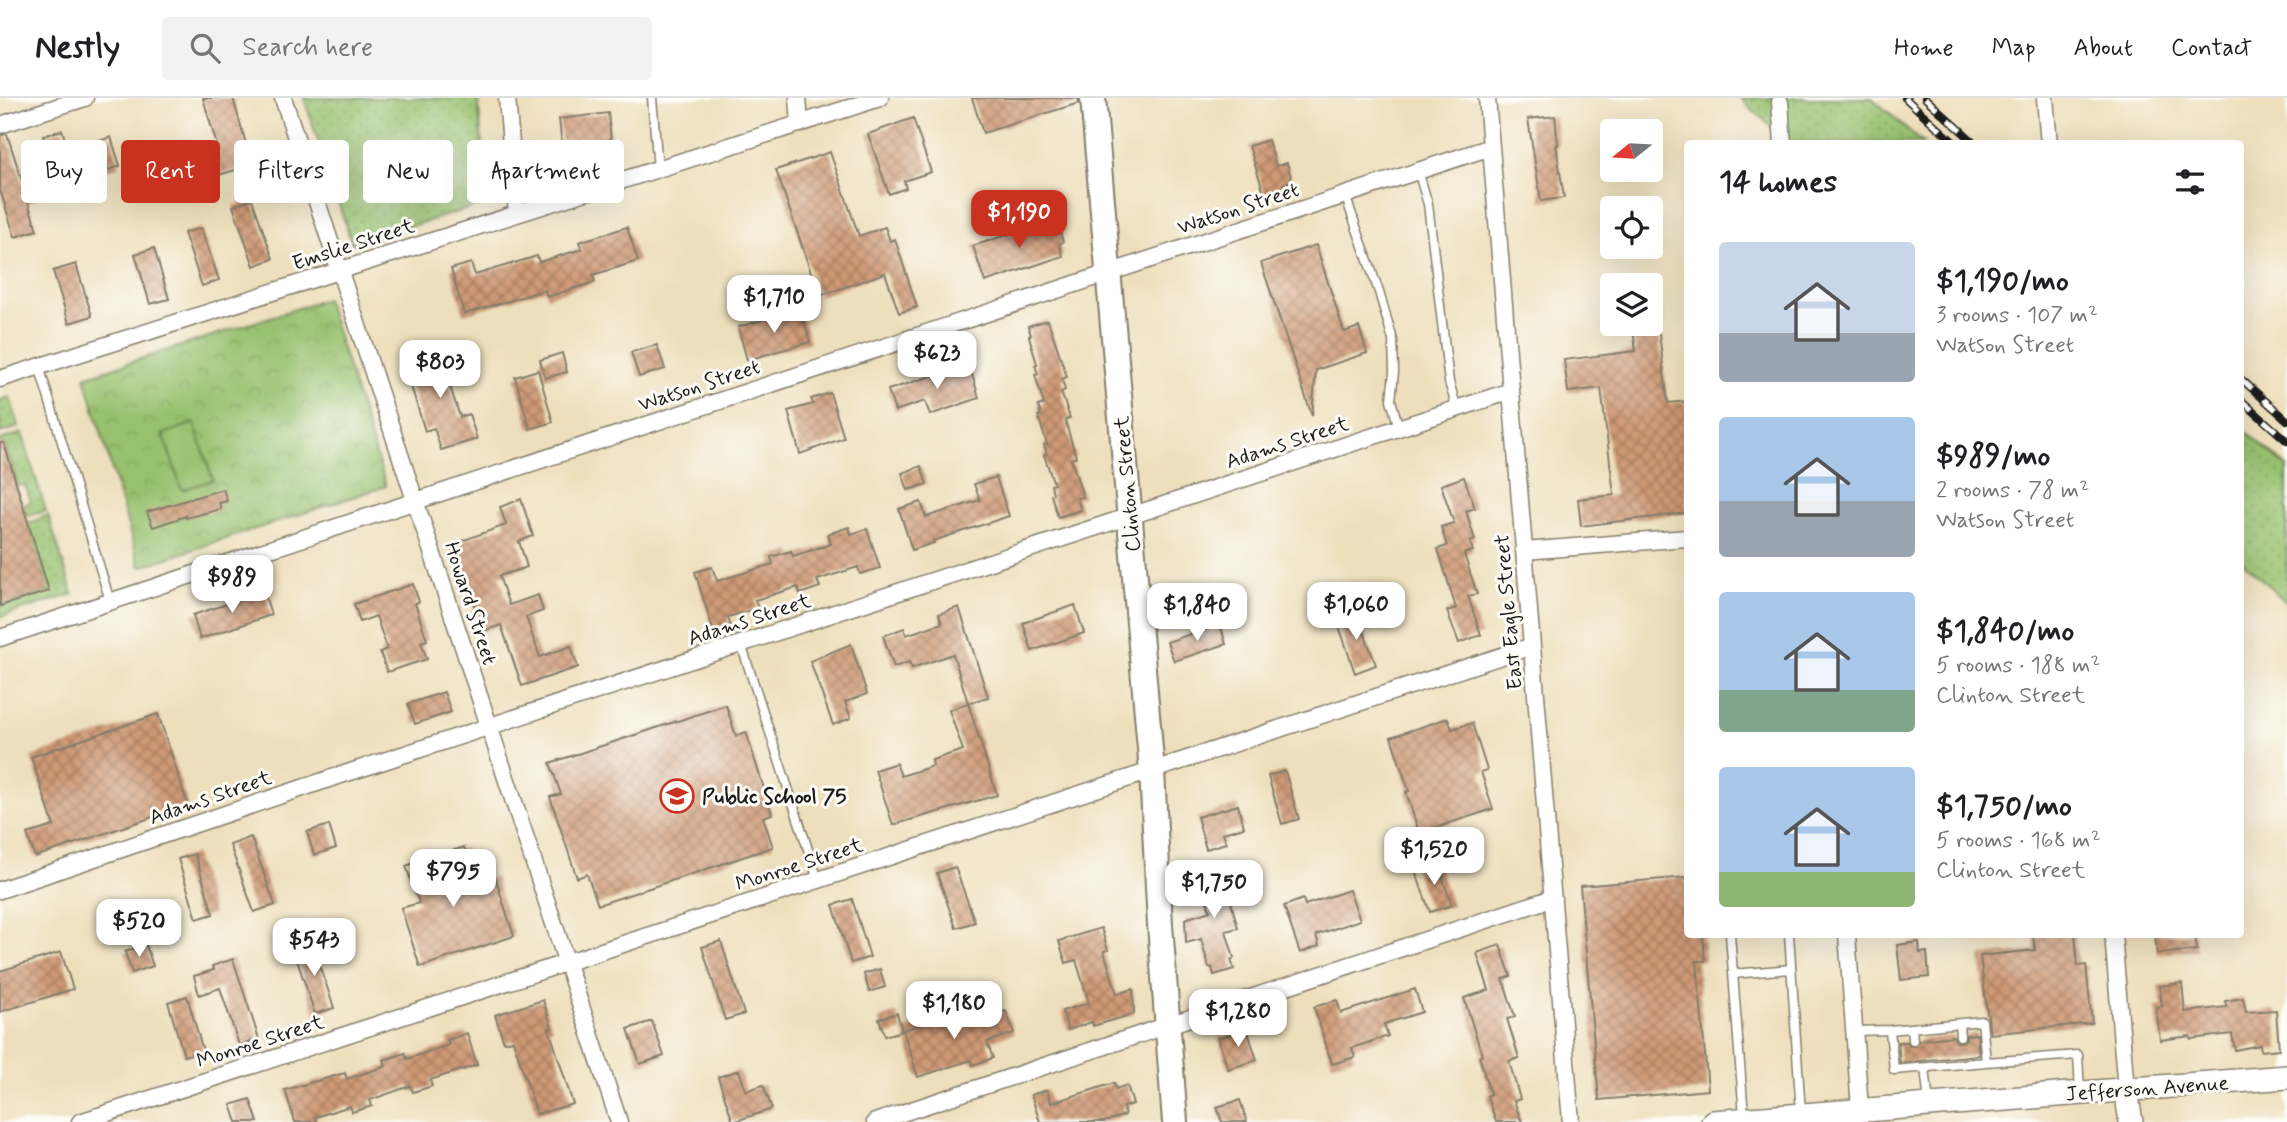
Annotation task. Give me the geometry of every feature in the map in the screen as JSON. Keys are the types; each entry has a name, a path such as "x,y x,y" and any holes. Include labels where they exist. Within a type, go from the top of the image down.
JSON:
{"main road":[{"name":"Clinton Street","path":"1094,98 1152,771 1175,1122"}],"street":[{"path":"0,125 85,98"},
{"name":"Howard Street","path":"283,98 619,1122"},
{"path":"507,98 517,214"},
{"path":"798,98 800,124"},
{"name":"Emslie Street","path":"0,379 880,98"},
{"name":"East Eagle Street","path":"1487,98 1571,1122"},
{"path":"2045,98 2049,140"},
{"path":"1780,102 1783,140"},
{"name":"Watson Street","path":"0,638 1491,147"},
{"name":"Adams Street","path":"0,890 489,726 1511,391"},
{"path":"1524,551 1684,538"},
{"name":"Monroe Street","path":"80,1122 1532,646"},
{"path":"876,1122 1553,898"},
{"path":"1847,938 1865,1113"},
{"path":"2113,938 2131,1122"},
{"name":"Jefferson Avenue","path":"1713,1122 1801,1114 1865,1113 1929,1104 2287,1077"}],"lane":[{"path":"652,98 658,169"},
{"path":"1418,171 1428,204 1449,382 1458,409"},
{"path":"1345,195 1393,340 1391,400 1399,428"},
{"path":"39,366 110,601"},
{"path":"741,644 818,880"},
{"path":"1730,938 1744,1119"},
{"path":"1789,938 1801,1114"},
{"path":"1733,974 1791,970"},
{"path":"1855,1031 1982,1021 1986,1062"},
{"path":"1959,1024 1960,1036"},
{"path":"1935,1026 1936,1038"},
{"path":"1912,1028 1913,1040"},
{"path":"1890,1030 1894,1070 1915,1065 1926,1068 1961,1062 2078,1055 2080,1092"},
{"path":"1926,1068 1929,1104"}],"green space":[{"path":"304,98 478,98 482,140 467,140 467,203 487,203 352,244 339,203 349,203 349,140 318,140"},
{"path":"1740,98 1872,98 1920,140 1786,140"},
{"path":"326,299 386,486 140,567 85,377"},
{"path":"10,397 19,427 0,433 0,400"},
{"path":"194,423 213,480 182,490 163,434"},
{"path":"2244,429 2287,467 2287,603 2244,563"},
{"path":"22,433 46,511 27,516 23,505 31,502 25,485 18,486 5,445 0,446 0,440"},
{"path":"48,515 73,594 0,617 0,606 49,591 28,524"}],"building":[{"path":"203,98 233,98 245,140 234,140 234,170 220,175 220,140 215,140"},
{"path":"972,98 1078,98 1079,103 983,133"},
{"path":"608,113 611,140 561,140 559,119"},
{"path":"1555,116 1556,145 1564,198 1541,201 1528,119"},
{"path":"913,118 931,172 904,181 906,188 889,194 868,134"},
{"path":"62,130 65,140 44,140 43,136"},
{"path":"7,134 21,178 21,203 28,203 37,230 15,237 0,190 0,135"},
{"path":"111,137 120,166 107,170 107,140 102,140"},
{"path":"1268,140 1276,166 1287,163 1292,181 1283,184 1285,190 1265,196 1249,146"},
{"path":"830,152 859,236 885,227 890,241 895,239 917,307 899,313 885,273 819,296 776,170"},
{"path":"253,203 273,259 254,266 233,206"},
{"path":"1056,219 1063,242 1059,244 1063,256 985,282 973,246"},
{"path":"627,227 638,261 593,275 595,282 547,297 545,290 464,314 451,269 471,263 475,275 537,256 539,262 582,249 579,242"},
{"path":"201,228 219,280 202,286 184,233"},
{"path":"1316,245 1344,332 1359,327 1367,353 1316,370 1312,416 1261,263"},
{"path":"154,248 169,299 150,304 135,254"},
{"path":"76,264 92,316 69,323 53,271"},
{"path":"800,309 810,342 747,360 738,327"},
{"path":"1048,320 1067,377 1062,379 1065,390 1061,392 1070,418 1065,420 1076,457 1071,459 1083,497 1077,498 1081,510 1058,517 1051,495 1051,485 1054,484 1044,455 1047,454 1044,445 1047,444 1038,416 1041,415 1038,406 1044,404 1035,375 1038,374 1037,364 1028,326"},
{"path":"1634,336 1659,336 1668,403 1684,401 1684,513 1581,526 1578,499 1614,495 1601,388 1568,392 1564,360 1636,351"},
{"path":"657,345 665,369 639,377 631,352"},
{"path":"447,347 454,371 446,374 460,417 469,414 477,439 441,450 434,428 425,431 410,383 418,381 411,358"},
{"path":"562,353 567,372 545,378 540,360"},
{"path":"969,364 979,398 930,415 925,401 895,411 888,390"},
{"path":"538,370 553,422 530,429 515,377"},
{"path":"830,393 844,438 800,454 788,411 813,404 811,399"},
{"path":"0,443 4,443 49,591 0,606"},
{"path":"921,466 927,484 908,490 902,473"},
{"path":"996,477 1009,516 912,550 899,509 921,502 926,517 980,500 974,484"},
{"path":"1464,477 1475,508 1466,511 1475,540 1470,542 1473,551 1464,554 1477,594 1468,596 1481,635 1459,643 1447,611 1456,608 1438,549 1447,546 1441,527 1454,523 1441,485"},
{"path":"223,489 227,501 219,503 221,509 186,516 153,527 147,512"},
{"path":"521,499 533,536 519,541 527,567 499,576 509,605 538,595 543,611 526,617 540,657 571,646 578,667 522,686 501,625 478,633 471,612 476,611 461,562 456,563 450,545 506,525 500,507"},
{"path":"849,527 851,534 867,529 880,568 860,574 858,567 817,580 820,587 800,594 798,587 755,600 758,608 728,617 731,628 714,633 695,572 712,567 717,581 773,564 771,557 791,551 793,556 831,544 828,534"},
{"path":"413,584 419,602 415,603 427,640 421,642 427,659 387,672 380,652 387,649 376,616 360,622 354,604"},
{"path":"264,592 271,615 200,639 193,615"},
{"path":"1075,605 1084,633 1032,651 1023,623"},
{"path":"959,607 988,697 968,703 953,654 912,668 909,662 894,667 883,636 904,628 906,635 942,623 939,614"},
{"path":"1356,610 1376,665 1355,673 1336,617"},
{"path":"1220,624 1226,644 1174,661 1167,642"},
{"path":"851,644 867,694 845,702 851,718 833,725 810,661"},
{"path":"444,692 451,712 415,724 408,704"},
{"path":"968,703 997,795 893,825 875,770 896,763 901,776 933,766 932,760 963,750 949,710"},
{"path":"726,705 736,736 746,732 772,814 763,817 773,847 598,905 587,874 577,878 550,797 561,794 550,763"},
{"path":"158,714 188,805 35,857 27,834 54,826 31,757"},
{"path":"1448,718 1452,729 1472,723 1487,770 1481,772 1493,809 1419,833 1406,792 1409,791 1391,737"},
{"path":"1285,771 1299,819 1282,824 1268,776"},
{"path":"1238,805 1244,827 1223,833 1226,843 1206,849 1197,817"},
{"path":"329,825 336,848 314,855 307,832"},
{"path":"251,837 275,905 254,912 230,845"},
{"path":"464,847 468,859 471,858 479,883 495,877 514,936 420,967 401,908 419,903 406,866"},
{"path":"195,854 213,914 197,919 178,859"},
{"path":"1222,862 1238,928 1226,931 1234,958 1231,960 1234,969 1214,975 1212,967 1209,968 1201,939 1186,943 1185,919 1210,911 1200,879 1200,869"},
{"path":"1437,862 1452,905 1430,912 1415,870"},
{"path":"955,867 975,922 956,928 937,873"},
{"path":"1684,877 1684,938 1703,938 1705,961 1697,961 1708,1090 1599,1100 1580,886"},
{"path":"1349,890 1360,920 1316,935 1319,946 1300,953 1284,906 1303,899 1305,905"},
{"path":"852,899 870,957 851,963 833,905"},
{"path":"1101,928 1108,950 1104,951 1117,994 1133,989 1134,1014 1093,1026 1092,1022 1068,1030 1062,1011 1089,1003 1076,960 1066,963 1059,941"},
{"path":"2034,938 2075,938 2078,966 2086,965 2092,1023 1990,1034 1980,956 2035,950"},
{"path":"2155,938 2196,938 2197,950 2157,954"},
{"path":"721,941 744,1014 725,1020 702,947"},
{"path":"312,942 334,1008 315,1014 293,948"},
{"path":"1919,942 1920,953 1927,952 1929,977 1901,980 1897,945"},
{"path":"146,945 153,966 132,973 125,952"},
{"path":"1500,945 1511,976 1503,979 1515,1017 1507,1019 1519,1058 1509,1061 1520,1099 1514,1101 1522,1122 1496,1122 1487,1096 1490,1094 1479,1056 1482,1055 1464,998 1489,990 1477,953"},
{"path":"61,952 73,989 0,1012 0,971"},
{"path":"233,959 259,1039 239,1045 220,988 199,995 194,976 214,970 212,966"},
{"path":"880,969 885,987 869,992 864,974"},
{"path":"2182,983 2185,1012 2227,1007 2225,1001 2243,998 2246,1012 2276,1010 2279,1049 2261,1051 2260,1045 2235,1050 2232,1034 2160,1040 2156,1007 2162,1006 2159,986"},
{"path":"1415,989 1422,1012 1384,1024 1388,1036 1352,1048 1355,1057 1332,1064 1314,1007 1337,1000 1341,1013"},
{"path":"187,996 203,1051 184,1056 168,1002"},
{"path":"543,1000 552,1028 549,1029 573,1104 537,1114 513,1040 504,1042 495,1015"},
{"path":"969,1010 974,1023 1006,1011 1014,1033 987,1042 993,1058 973,1065 971,1060 918,1077 903,1030"},
{"path":"897,1013 902,1031 885,1036 879,1019"},
{"path":"652,1021 664,1056 640,1064 628,1029"},
{"path":"1247,1029 1257,1060 1228,1069 1218,1038"},
{"path":"467,1033 477,1065 430,1080 432,1086 413,1092 410,1086 370,1100 372,1106 352,1112 350,1106 315,1117 317,1122 295,1122 285,1090 345,1073 347,1079 386,1066 384,1060 405,1053 407,1059 449,1045 447,1040"},
{"path":"1977,1034 1979,1055 1900,1063 1898,1042 1907,1042 1914,1046 1920,1040 1953,1036 1957,1042 1961,1042 1966,1039 1966,1035"},
{"path":"739,1070 746,1091 763,1085 772,1109 733,1122 718,1077"},
{"path":"1114,1083 1116,1089 1127,1085 1133,1104 1123,1107 1125,1115 1104,1122 1040,1122 1031,1095 1047,1090 1051,1103"},
{"path":"250,1099 258,1122 237,1122 231,1105"},
{"path":"1240,1100 1247,1122 1222,1122 1217,1107"}],"railway":[{"path":"1905,98 1952,140"},
{"path":"1925,98 1972,140"},
{"path":"2244,382 2287,420"},
{"path":"2244,403 2287,441"}],"place":[{"name":"Public School 75","path":"677,796"}]}
